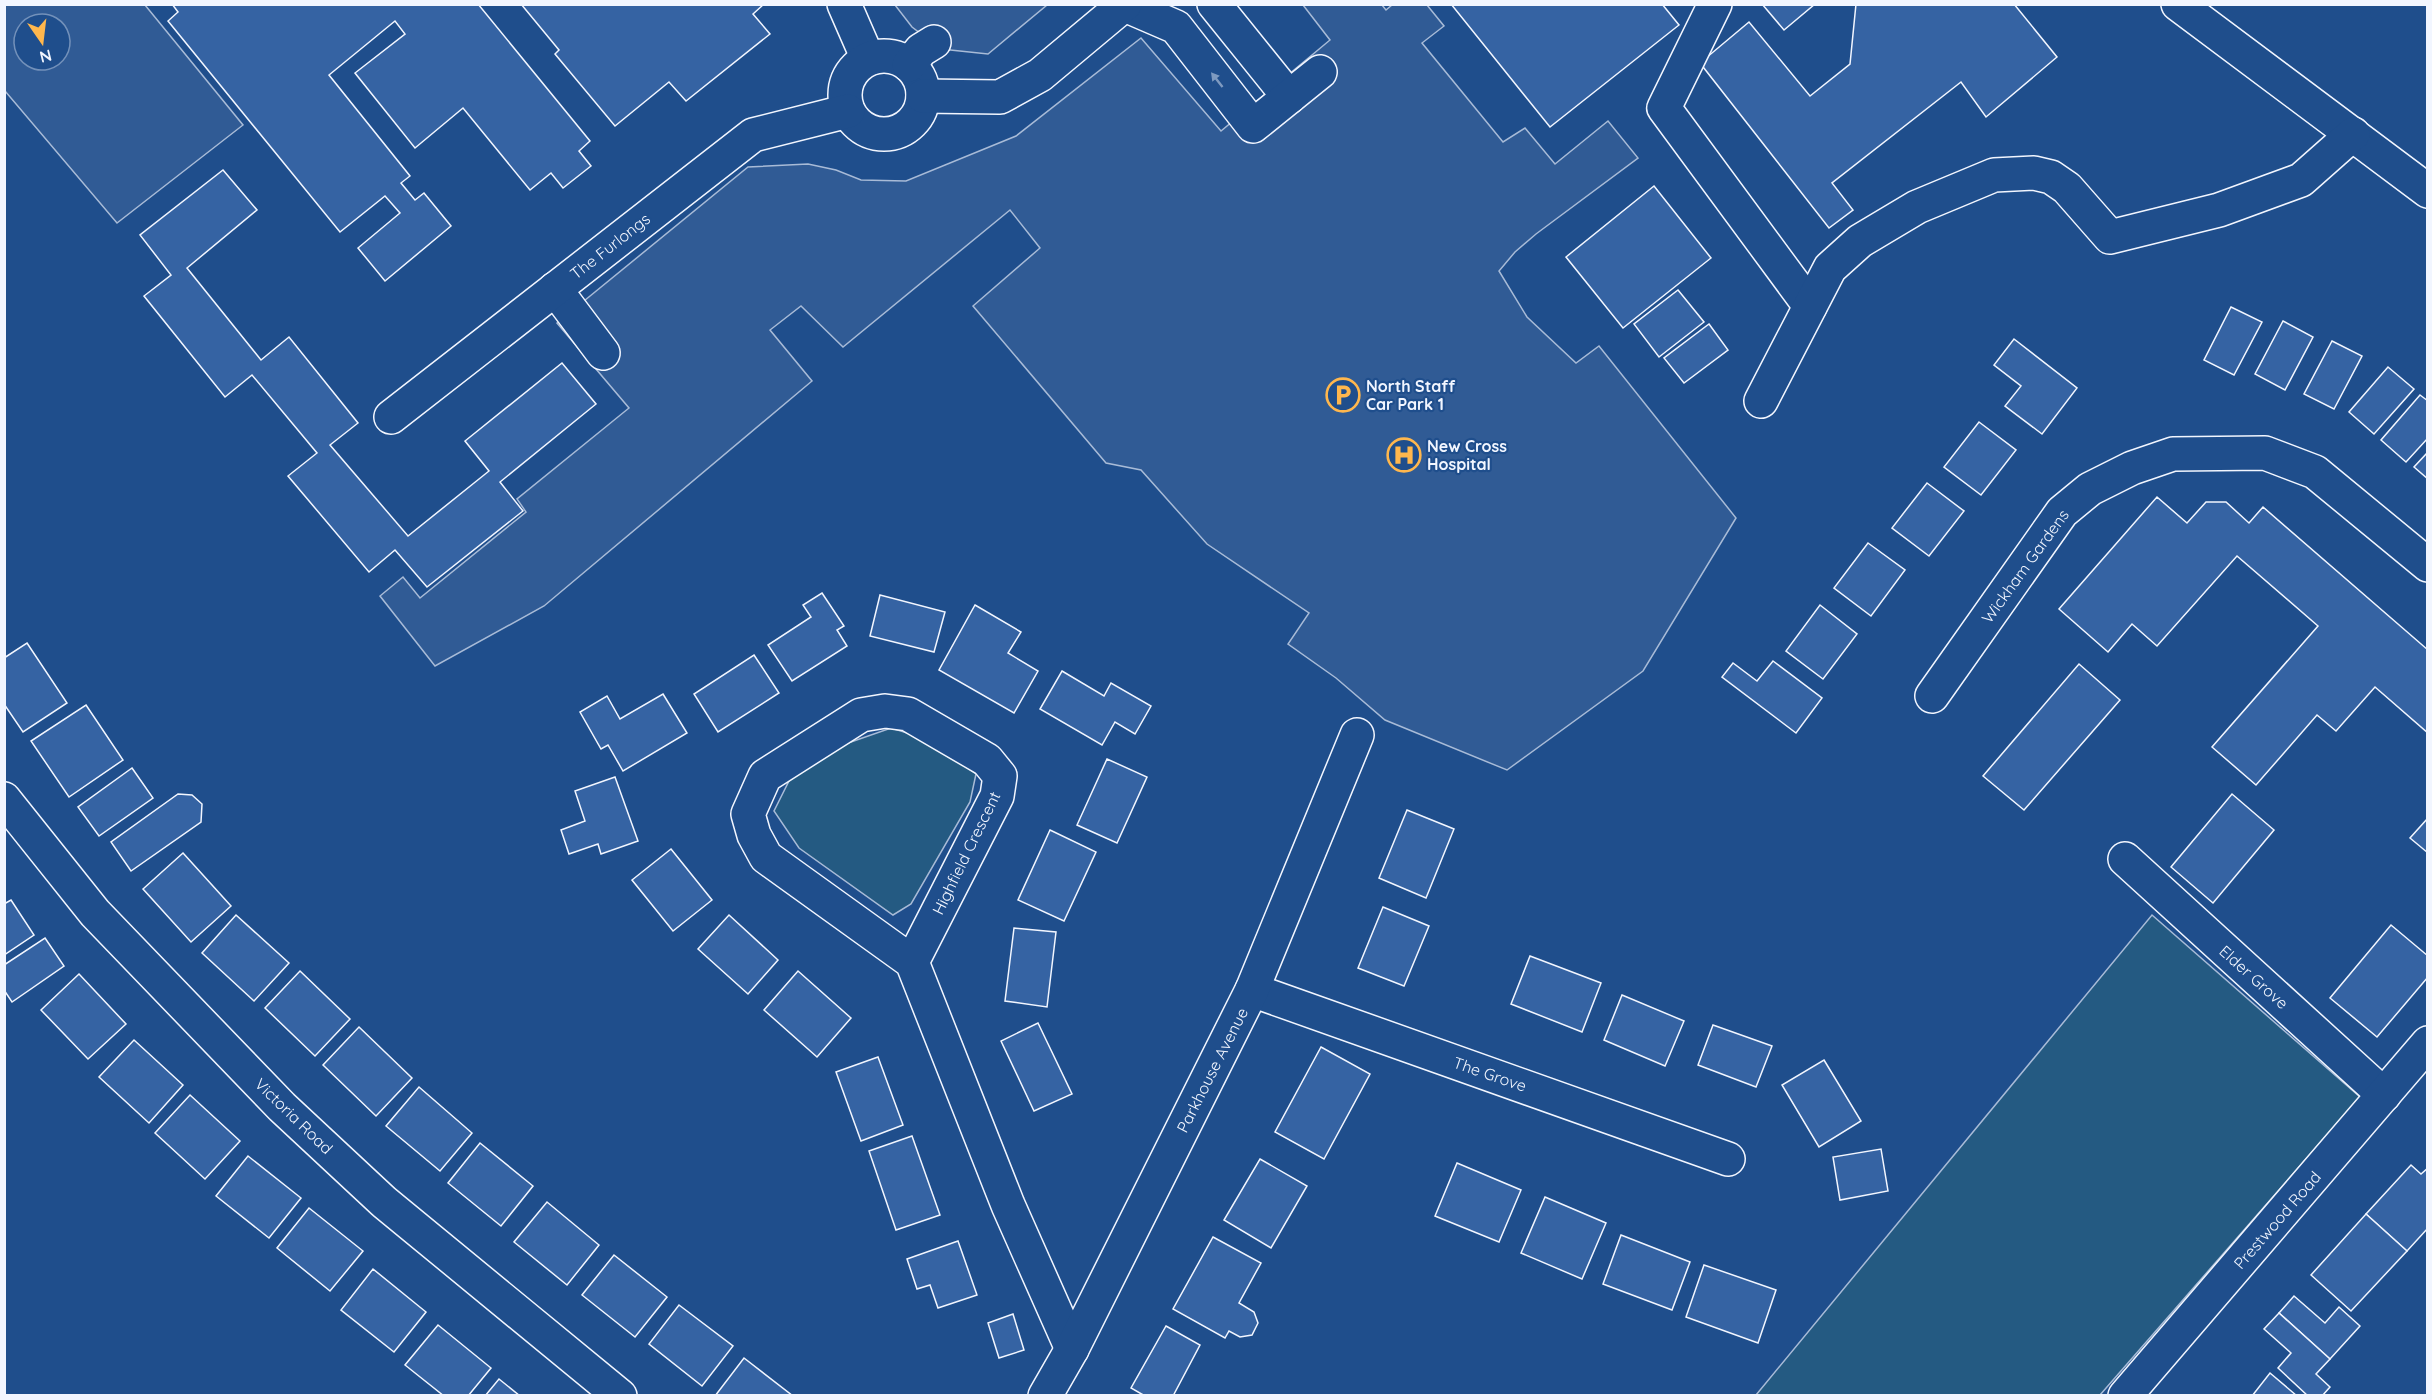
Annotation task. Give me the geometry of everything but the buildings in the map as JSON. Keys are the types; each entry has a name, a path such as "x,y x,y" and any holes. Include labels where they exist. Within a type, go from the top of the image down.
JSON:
{"street":[{"path":"844,4 868,59"},
{"path":"1214,4 1289,97"},
{"path":"1715,4 1664,108 1810,306"},
{"path":"2178,4 2427,190"},
{"path":"923,96 1000,96 1040,75 1125,5 1176,27 1253,126 1320,72"},
{"path":"909,65 921,50 934,42"},
{"path":"881,56 893,57 909,65 921,81 922,106 917,117 898,133 884,135 871,133 859,126 845,104 844,90 848,77 857,66 868,59 881,56"},
{"name":"The Furlongs","path":"391,417 753,135 848,111"},
{"path":"1761,401 1830,268 1860,241 1917,207 1994,175 2034,173 2051,177 2067,188 2110,237 2219,210 2301,180 2353,134"},
{"path":"555,289 603,353"},
{"name":"Wickham Gardens","path":"1932,696 2062,512 2090,489 2132,468 2173,454 2265,453 2315,472 2427,565"},
{"name":"Highfield Crescent","path":"885,711 908,714 987,760 1000,776 997,796 912,962 766,857 754,835 748,814 765,776 861,715 885,711"},
{"name":"Parkhouse Avenue","path":"1045,1395 1072,1349 1252,990 1357,735"},
{"name":"Victoria Road","path":"4,799 94,913 282,1107 384,1202 620,1395"},
{"name":"Elder Grove","path":"2125,859 2384,1095"},
{"path":"912,962 1008,1205 1072,1349"},
{"name":"The Grove","path":"1252,990 1728,1159"},
{"name":"Prestwood Road","path":"2125,1395 2427,1043"}],"shaded area":[{"path":"4,5 145,5 243,125 117,223 5,91"},
{"path":"895,5 1047,5 988,54 941,49 912,27"},
{"name":"North Staff Car Park 1","path":"1303,5 1382,5 1386,10 1392,5 1427,5 1444,26 1422,43 1503,142 1525,128 1555,164 1608,121 1638,158 1536,234 1515,252 1499,271 1527,317 1576,363 1599,346 1736,518 1643,671 1507,770 1385,720 1336,678 1288,644 1309,613 1207,544 1141,470 1106,463 973,306 1040,248 1010,210 843,347 801,306 770,330 812,381 544,606 435,666 380,596 403,577 420,598 526,512 517,499 629,408 557,323 748,167 808,164 836,170 861,180 906,181 1016,136 1141,38 1221,131 1330,40"},
{"path":"891,728 927,739 976,774 970,802 911,904 893,915 799,848 774,811 789,781 828,750"},
{"path":"2152,915 2360,1097 2100,1395 1756,1395"}],"place":[{"name":"North Staff Car Park 1","path":"1343,395"},
{"name":"New Cross Hospital","path":"1404,455"}]}
